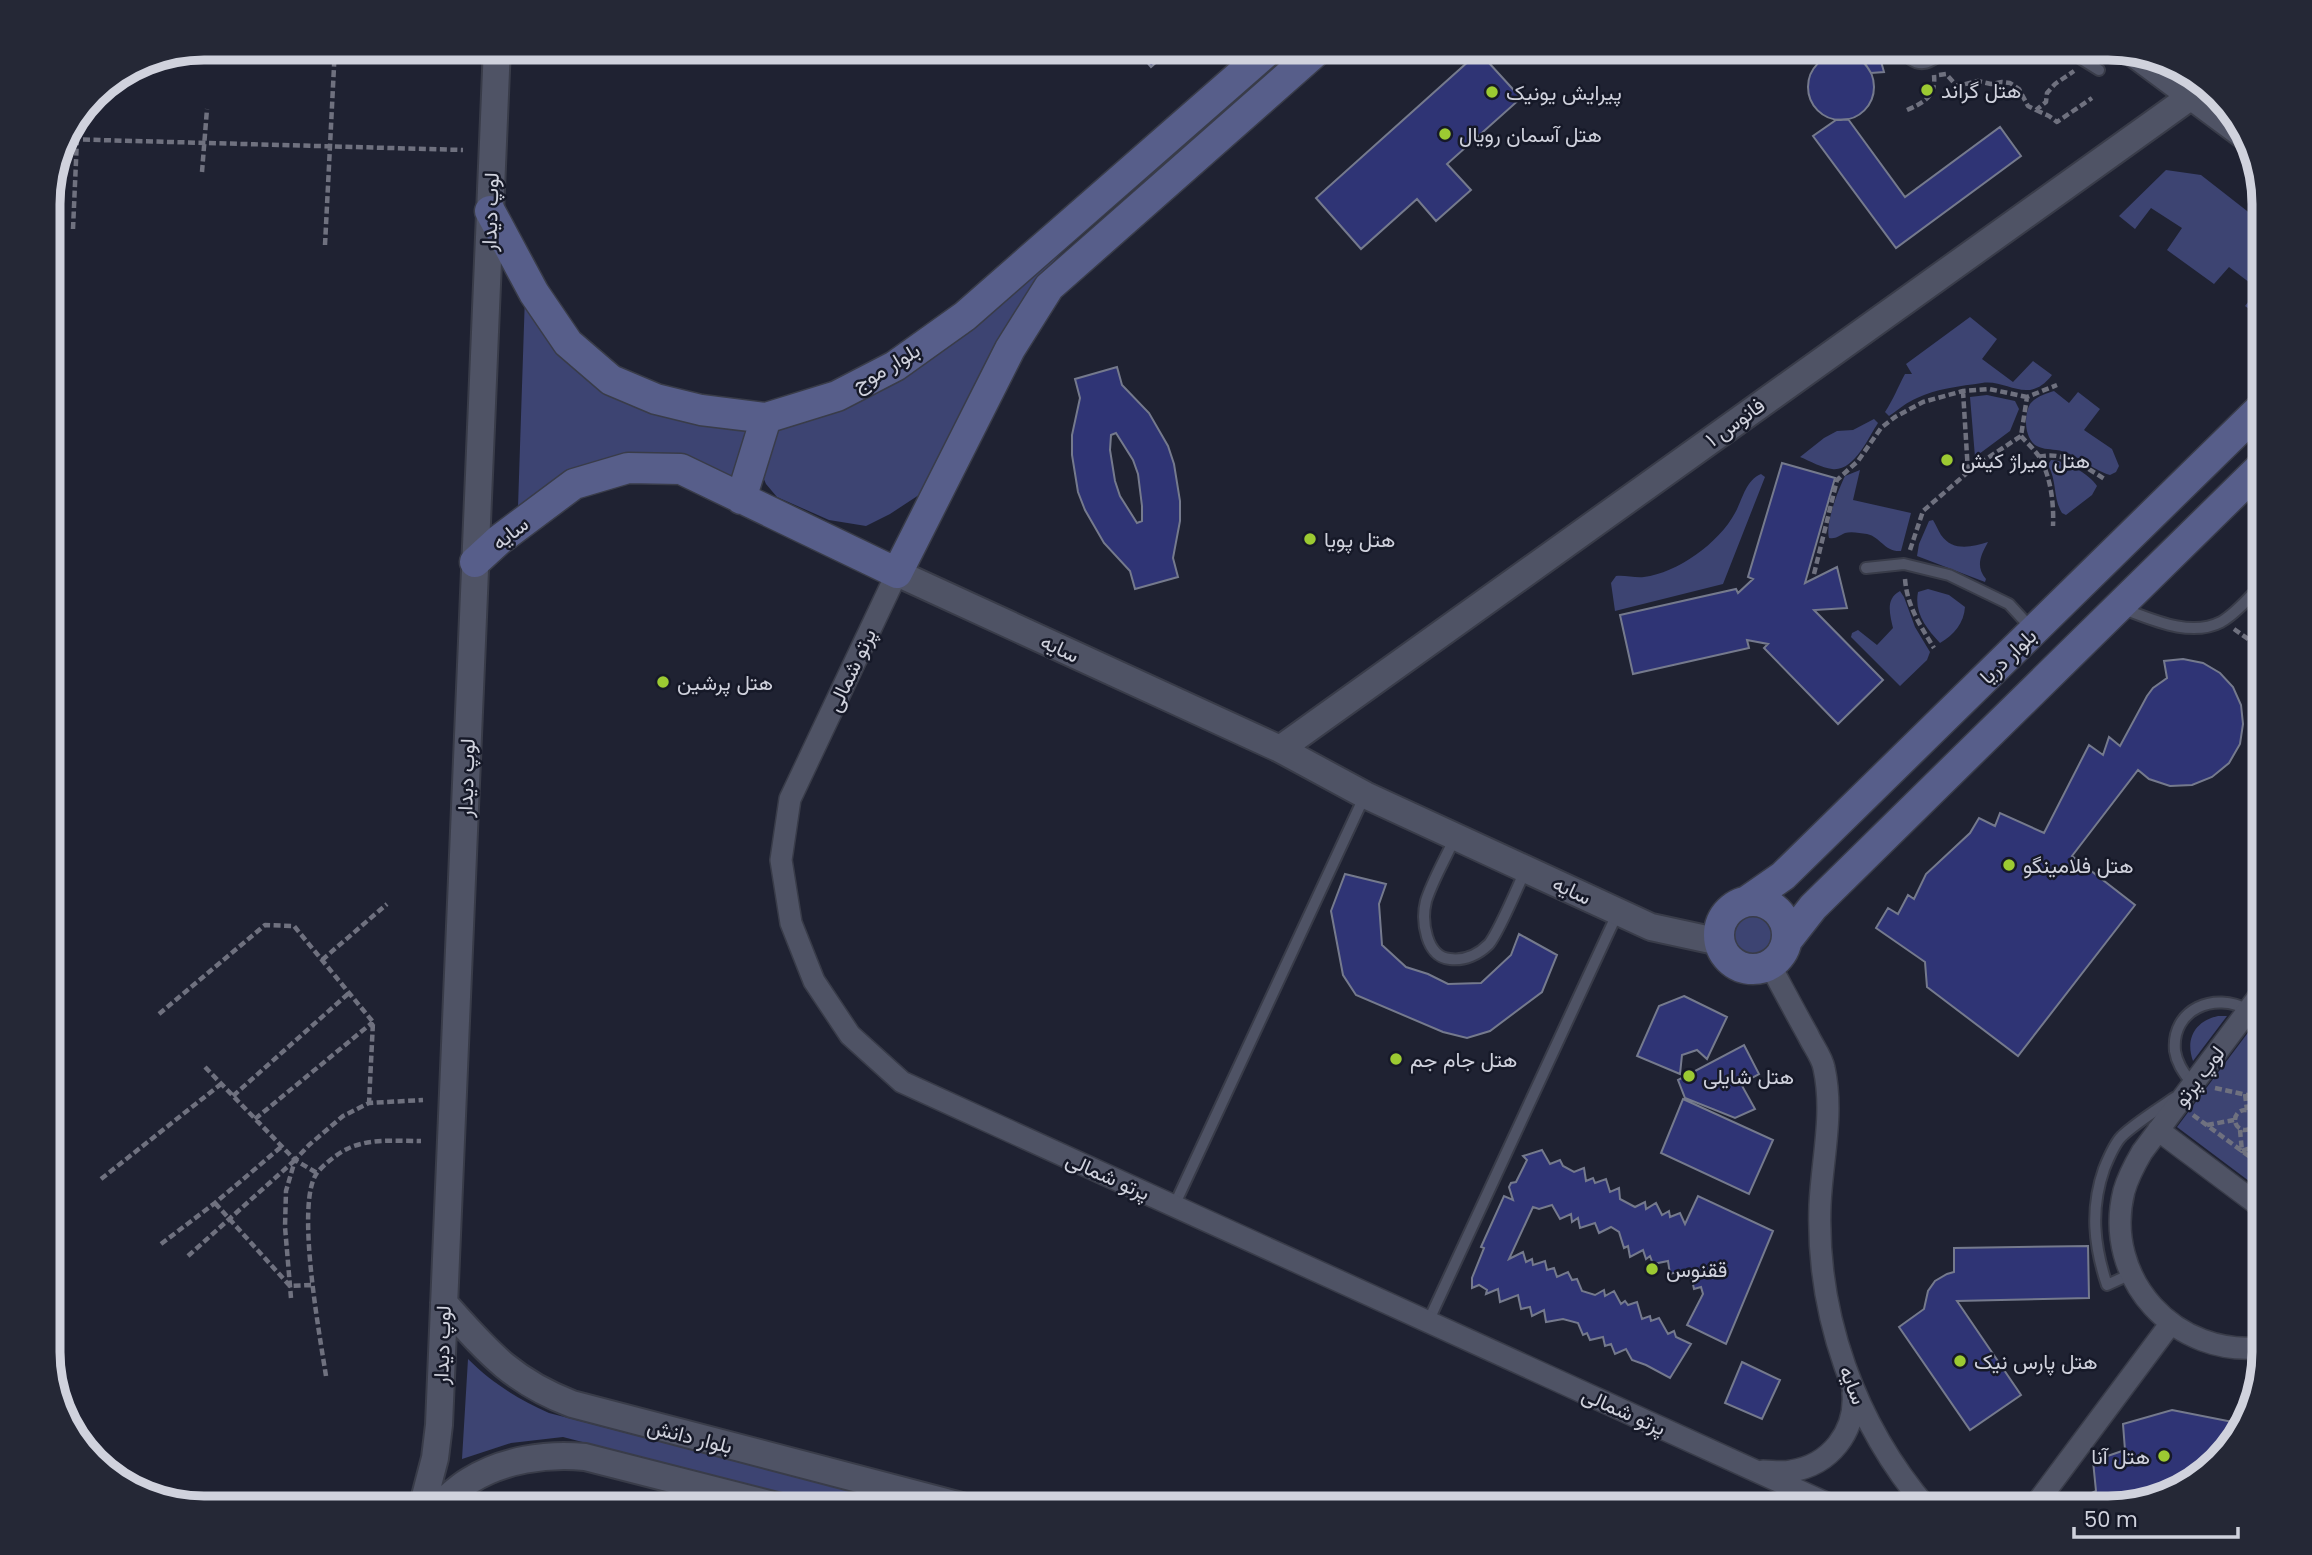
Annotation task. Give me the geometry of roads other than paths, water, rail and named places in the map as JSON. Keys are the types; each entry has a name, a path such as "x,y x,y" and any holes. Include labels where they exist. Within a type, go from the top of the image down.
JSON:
{"main road":[{"name":"بلوار موج","path":"490,211 534,293 568,344 611,380 656,398 701,410 766,418 836,396 895,366 965,316 1257,60"},
{"path":"897,573 1010,349 1049,287 1306,60"},
{"path":"1175,131 1196,155"},
{"name":"بلوار دریا","path":"1747,901 1783,876 2252,417"},
{"path":"741,499 766,418"},
{"name":"سایه","path":"475,562 499,540 574,484 628,468 681,469 897,573"},
{"name":"بلوار دریا","path":"1788,939 1813,907 2252,476"},
{"path":"1747,901 1768,904 1777,910 1784,918 1788,939 1785,950 1770,965 1760,969 1739,967 1723,952 1719,931 1728,912 1747,901"}],"street":[{"name":"لوپ دیدار","path":"426,1496 437,1447 496,60"},
{"path":"2152,66 2227,122"},
{"name":"فانوس ۱","path":"1280,749 2183,87"},
{"name":"سایه","path":"897,573 1280,749 1365,795 1651,927 1720,942"},
{"name":"پرتو شمالی","path":"897,573 790,799 781,860 791,923 814,981 850,1035 902,1083 1811,1496"},
{"name":"سایه","path":"1770,965 1824,1065 1829,1104 1820,1223 1822,1262 1835,1337 1853,1387 1881,1443 1918,1496"},
{"name":"لوپ پرتو","path":"2252,1005 2158,1130 2132,1170 2124,1190 2121,1211 2124,1254 2141,1293 2154,1310 2189,1335 2208,1343 2229,1348 2252,1347"},
{"path":"2158,1130 2252,1200"},
{"name":"بلوار دانش","path":"444,1303 481,1346 508,1370 538,1390 572,1404 923,1496"},
{"path":"2042,1496 2171,1323"},
{"path":"1755,1470 1787,1472 1804,1469 1834,1451 1851,1421 1853,1387"},
{"path":"451,1496 470,1481 492,1470 531,1459 563,1454 585,1457 738,1496"}],"lane":[{"path":"1908,60 1919,64 1935,60"},
{"path":"2085,60 2099,70"},
{"path":"1866,568 1904,564 1949,575 2009,604 2034,631"},
{"path":"2118,607 2158,621 2206,628 2223,621 2252,593"},
{"path":"1174,1206 1365,795"},
{"path":"1455,836 1426,903 1424,919 1427,940 1435,952 1447,959 1459,960 1476,955 1490,942 1526,869"},
{"path":"1428,1322 1618,912"},
{"path":"2131,1274 2107,1285 2099,1261 2094,1235 2095,1209 2099,1184 2108,1159 2120,1137 2193,1083 2185,1075 2175,1053 2175,1041 2184,1020 2203,1004 2215,1001 2238,1004 2248,1010"}],"place":[{"name":"هتل گراند","path":"1927,90"},
{"name":"پیرایش یونیک","path":"1492,92"},
{"name":"هتل آسمان رویال","path":"1445,134"},
{"name":"هتل میراژ کیش","path":"1947,460"},
{"name":"هتل پویا","path":"1310,539"},
{"name":"هتل پرشین","path":"663,682"},
{"name":"هتل فلامینگو","path":"2009,865"},
{"name":"هتل جام جم","path":"1396,1059"},
{"name":"هتل شایلی","path":"1689,1076"},
{"name":"ققنوس","path":"1652,1269"},
{"name":"هتل پارس نیک","path":"1960,1361"},
{"name":"هتل آنا","path":"2164,1456"}]}
